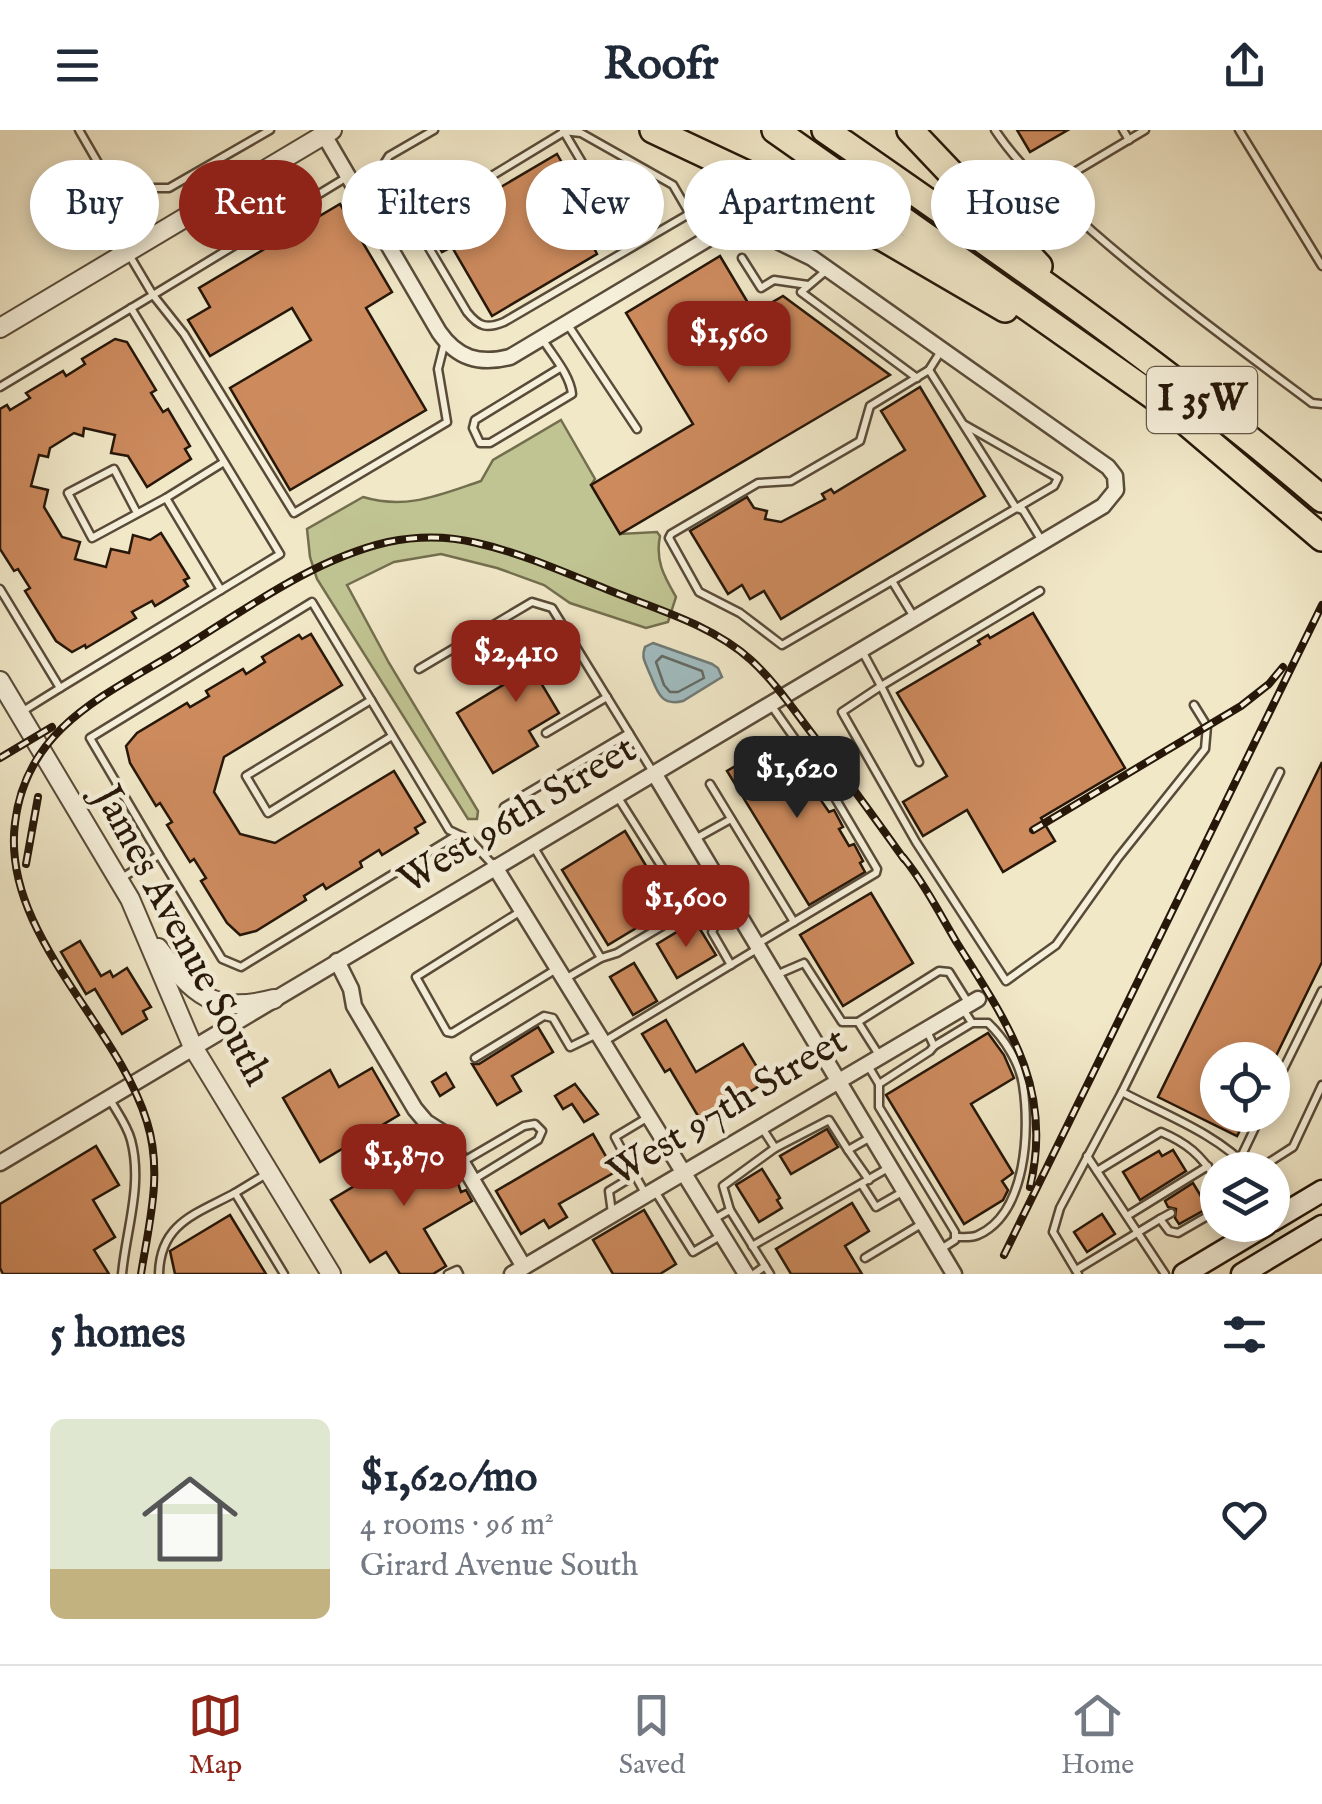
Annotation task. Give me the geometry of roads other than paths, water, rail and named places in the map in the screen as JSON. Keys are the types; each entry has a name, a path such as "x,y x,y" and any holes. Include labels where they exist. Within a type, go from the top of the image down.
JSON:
{"highway":[{"path":"654,130 885,239 1012,314 1079,344"},
{"name":"I 35W","path":"775,130 1166,405 1322,538"},
{"name":"I 35W","path":"825,130 1077,306 1179,382 1322,499"},
{"path":"910,130 1077,306"}],"main road":[{"path":"1290,1207 1322,1191"},
{"path":"1242,1274 1322,1226"},
{"path":"1290,1233 1298,1241"},
{"path":"1184,1274 1232,1242"}],"street":[{"path":"159,233 328,132 342,163"},
{"path":"0,328 131,250"},
{"path":"392,250 445,340 465,357 485,361 510,357 691,250"},
{"path":"798,250 943,349"},
{"name":"West 96th Street","path":"0,1163 1103,506 1116,490 1115,476 1108,467 943,349"},
{"name":"James Avenue South","path":"2,689 119,880 145,931 193,1047 331,1274"},
{"path":"654,773 954,1274"},
{"path":"495,867 745,1273"},
{"path":"145,931 185,984 210,999 246,1006 274,999"},
{"path":"337,961 351,989 354,1006 415,1109 444,1134 526,1269"},
{"name":"West 97th Street","path":"526,1269 612,1214 970,1004"}],"lane":[{"path":"79,130 96,160"},
{"path":"159,188 169,188 270,130"},
{"path":"386,160 434,130"},
{"path":"996,130 1021,160"},
{"path":"1123,130 1128,140"},
{"path":"1095,160 1144,130"},
{"path":"1238,130 1322,266"},
{"path":"506,167 563,131 581,133 662,177 684,204"},
{"path":"563,131 580,160"},
{"path":"0,387 342,180"},
{"path":"1095,233 1149,281 1312,403 1322,404"},
{"path":"137,250 153,295 184,334 294,513 447,422 438,369 445,340"},
{"path":"430,250 467,312 476,324 488,328 627,250"},
{"path":"742,258 762,288 774,280 810,285"},
{"path":"828,269 801,292 917,378"},
{"path":"19,714 280,554 130,308"},
{"path":"567,324 636,428"},
{"path":"542,339 571,384 572,394 490,443 480,444 473,428 475,420 560,368"},
{"path":"943,349 929,370 870,406 860,441 790,481 758,483 669,538 699,592 740,613 782,644 1054,486 1058,478 965,425"},
{"path":"929,370 1016,508 1023,510 1042,542"},
{"path":"136,512 114,469 68,493 92,538 224,462"},
{"path":"166,498 221,590"},
{"path":"892,581 914,618"},
{"path":"0,588 60,688"},
{"path":"1040,590 842,712 909,831 1006,982 1056,945 1118,858 1206,750 1207,726 1194,705"},
{"path":"458,834 241,967 222,958 90,738 312,602 449,830 458,834 470,840 495,867"},
{"path":"419,670 532,602 543,603 552,608 654,773"},
{"path":"861,650 919,762"},
{"path":"546,733 607,697"},
{"path":"370,700 246,776 268,813 392,736"},
{"path":"475,1058 544,1016 553,1018 570,1046 601,1037 731,964 876,873 828,786 770,704"},
{"path":"504,807 628,733"},
{"path":"1171,1212 1077,1272 1053,1232 1060,1208 1122,1092 1280,772"},
{"path":"710,784 794,922"},
{"path":"522,910 416,977 447,1032 452,1033 562,974 617,953 689,910 616,795"},
{"path":"694,840 731,818"},
{"path":"532,845 600,958"},
{"path":"119,880 159,855"},
{"path":"731,964 712,932 737,913"},
{"path":"774,975 804,963 842,1022 849,1024 939,971 950,972 970,1004 972,1023"},
{"path":"1290,1056 1322,991"},
{"path":"858,1022 879,1084 879,1107 955,1237"},
{"path":"879,1084 972,1023 988,1024 996,1030 1017,1064 1023,1085 1023,1168 1017,1192 1004,1212 978,1236 955,1237 940,1250"},
{"path":"926,1029 934,1046"},
{"path":"1286,1152 1293,1148 1322,1084"},
{"path":"1122,1092 1227,1152"},
{"path":"108,1098 127,1128 134,1166 133,1206 122,1274"},
{"path":"650,1116 614,1137 635,1174 693,1252 722,1235"},
{"path":"745,1273 767,1270 730,1210 723,1186 775,1148 829,1120 876,1207 918,1171"},
{"path":"462,1163 524,1126 540,1126 542,1136 538,1140 472,1180"},
{"path":"762,1126 775,1148"},
{"path":"1097,1171 1162,1132 1186,1142 1200,1157"},
{"path":"848,1150 871,1136"},
{"path":"752,1246 865,1183 901,1142"},
{"path":"1088,1156 1164,1274"},
{"path":"1127,1216 1200,1171"},
{"path":"159,1274 159,1258 169,1232 269,1172"},
{"path":"612,1214 609,1191 635,1174"},
{"path":"234,1192 284,1274"},
{"path":"865,1258 921,1219 937,1203"},
{"path":"713,1220 730,1210"},
{"path":"1160,1219 1169,1231 1178,1233 1200,1220"},
{"path":"448,1274 454,1270 459,1274"}],"water":[{"path":"653,643 712,664 722,677 683,701 664,699 644,660 645,647"}],"railway":[{"path":"141,1274 151,1217 152,1141 132,1085 64,977 26,902 15,863 15,823 22,791 34,763 51,740 94,702 304,575 331,561 388,542 455,539 526,557 700,627 735,647 768,677 904,859"},
{"path":"1004,1255 1322,605"},
{"path":"1033,830 1241,706 1283,667"},
{"path":"0,758 52,727"},
{"path":"26,864 38,797"},
{"path":"903,857 993,1001 1021,1058 1036,1118 1030,1187"}]}
